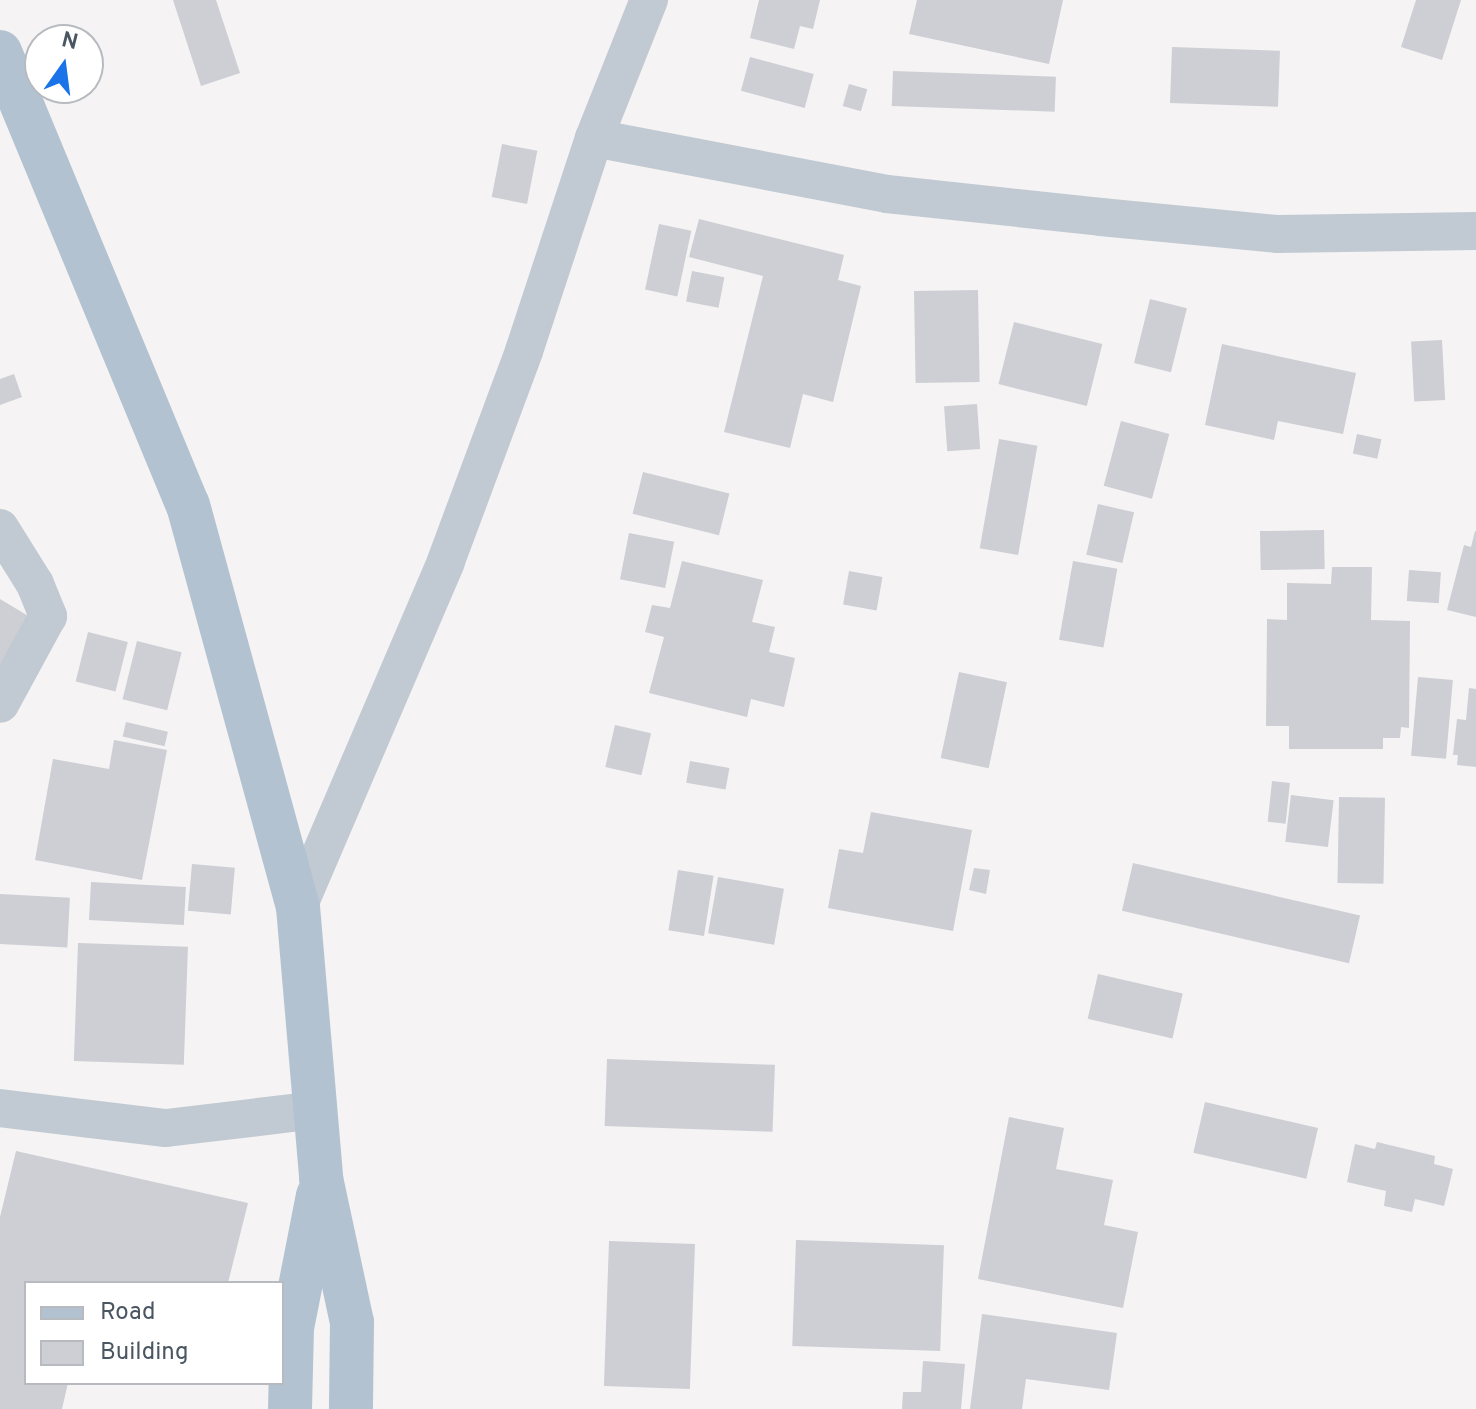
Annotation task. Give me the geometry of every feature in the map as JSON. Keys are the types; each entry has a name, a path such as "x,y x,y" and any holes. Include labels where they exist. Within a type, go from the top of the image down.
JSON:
{"main road":[{"path":"0,52 188,505 298,907 321,1178 352,1322 351,1409"},
{"path":"290,1409 292,1328 321,1178"}],"street":[{"path":"298,907 446,561 524,351 594,138 649,0"},
{"path":"594,138 887,194 1086,215 1278,234 1476,231"},
{"path":"0,528 35,584 48,616 0,704"},
{"path":"0,1108 166,1128 317,1110"}],"building":[{"path":"173,0 216,0 240,73 201,86"},
{"path":"759,0 820,0 813,29 800,26 794,49 750,38"},
{"path":"917,0 1063,0 1049,64 909,34"},
{"path":"1416,0 1461,0 1442,60 1401,47"},
{"path":"1172,47 1280,51 1278,107 1170,103"},
{"path":"750,57 814,74 805,108 741,91"},
{"path":"893,71 1056,77 1055,112 892,106"},
{"path":"849,84 867,89 861,111 843,106"},
{"path":"502,144 537,151 527,204 492,197"},
{"path":"699,219 844,255 838,280 861,286 833,402 803,394 790,448 724,432 763,276 689,257"},
{"path":"659,224 691,231 677,296 645,290"},
{"path":"692,271 724,277 718,308 686,301"},
{"path":"978,290 980,382 916,383 914,291"},
{"path":"1150,299 1187,308 1171,372 1134,363"},
{"path":"1014,322 1102,344 1087,406 999,384"},
{"path":"1442,340 1445,400 1414,402 1411,342"},
{"path":"1222,344 1356,373 1343,434 1278,421 1274,440 1205,425"},
{"path":"14,374 22,397 0,405 0,379"},
{"path":"977,404 980,449 947,451 944,406"},
{"path":"1121,421 1169,434 1152,499 1104,486"},
{"path":"1357,434 1381,439 1377,459 1353,454"},
{"path":"999,439 1037,446 1018,555 980,548"},
{"path":"643,472 729,494 719,535 633,514"},
{"path":"1098,504 1134,512 1122,563 1086,555"},
{"path":"1324,530 1325,569 1261,570 1260,531"},
{"path":"1475,531 1476,617 1447,610 1464,545 1471,547"},
{"path":"629,533 674,542 665,588 620,579"},
{"path":"682,561 763,580 752,622 775,627 769,652 795,658 784,707 751,699 747,717 649,693 664,637 645,632 652,605 670,608"},
{"path":"1073,561 1117,569 1103,648 1059,640"},
{"path":"1332,567 1372,567 1371,620 1410,621 1409,728 1401,727 1400,738 1383,738 1383,749 1289,749 1289,726 1266,726 1267,619 1287,620 1287,583 1331,584"},
{"path":"1409,570 1441,572 1439,603 1407,601"},
{"path":"849,571 882,577 877,610 843,604"},
{"path":"0,599 30,617 0,665"},
{"path":"88,632 128,642 115,691 76,681"},
{"path":"137,641 182,652 167,710 122,699"},
{"path":"959,672 1007,682 989,768 941,758"},
{"path":"1418,677 1453,680 1446,759 1411,756"},
{"path":"1469,688 1476,689 1476,767 1457,765 1458,755 1453,755 1457,719 1466,720"},
{"path":"126,722 168,732 165,746 123,737"},
{"path":"615,725 651,733 641,775 605,767"},
{"path":"114,740 167,750 142,880 35,860 53,759 109,769"},
{"path":"690,761 729,768 726,790 686,783"},
{"path":"1272,781 1290,783 1286,824 1268,822"},
{"path":"1291,795 1334,800 1328,847 1285,842"},
{"path":"1339,797 1385,798 1383,884 1337,883"},
{"path":"871,812 972,830 953,931 828,908 839,849 863,853"},
{"path":"1133,863 1360,915 1349,963 1122,911"},
{"path":"192,864 235,868 231,915 188,911"},
{"path":"974,868 990,870 986,894 969,890"},
{"path":"678,870 714,876 704,936 668,930"},
{"path":"718,877 784,889 774,945 708,933"},
{"path":"91,882 186,887 184,925 89,920"},
{"path":"0,894 70,898 67,948 0,944"},
{"path":"78,943 188,947 184,1065 74,1061"},
{"path":"1098,974 1183,994 1172,1038 1088,1019"},
{"path":"607,1059 775,1065 773,1132 605,1126"},
{"path":"1205,1102 1318,1128 1306,1179 1193,1153"},
{"path":"1009,1117 1064,1128 1056,1169 1113,1180 1104,1225 1138,1232 1123,1308 978,1279"},
{"path":"1377,1142 1435,1156 1434,1164 1453,1169 1444,1206 1415,1199 1412,1212 1384,1206 1386,1191 1347,1182 1355,1144 1375,1149"},
{"path":"16,1151 248,1203 228,1281 24,1281 24,1385 68,1385 62,1409 0,1409 0,1217"},
{"path":"796,1240 944,1245 940,1351 792,1346"},
{"path":"609,1241 695,1244 690,1389 604,1386"},
{"path":"982,1314 1117,1333 1109,1390 1026,1379 1022,1409 970,1409"},
{"path":"923,1361 965,1364 961,1409 902,1409 903,1392 921,1392"}]}
